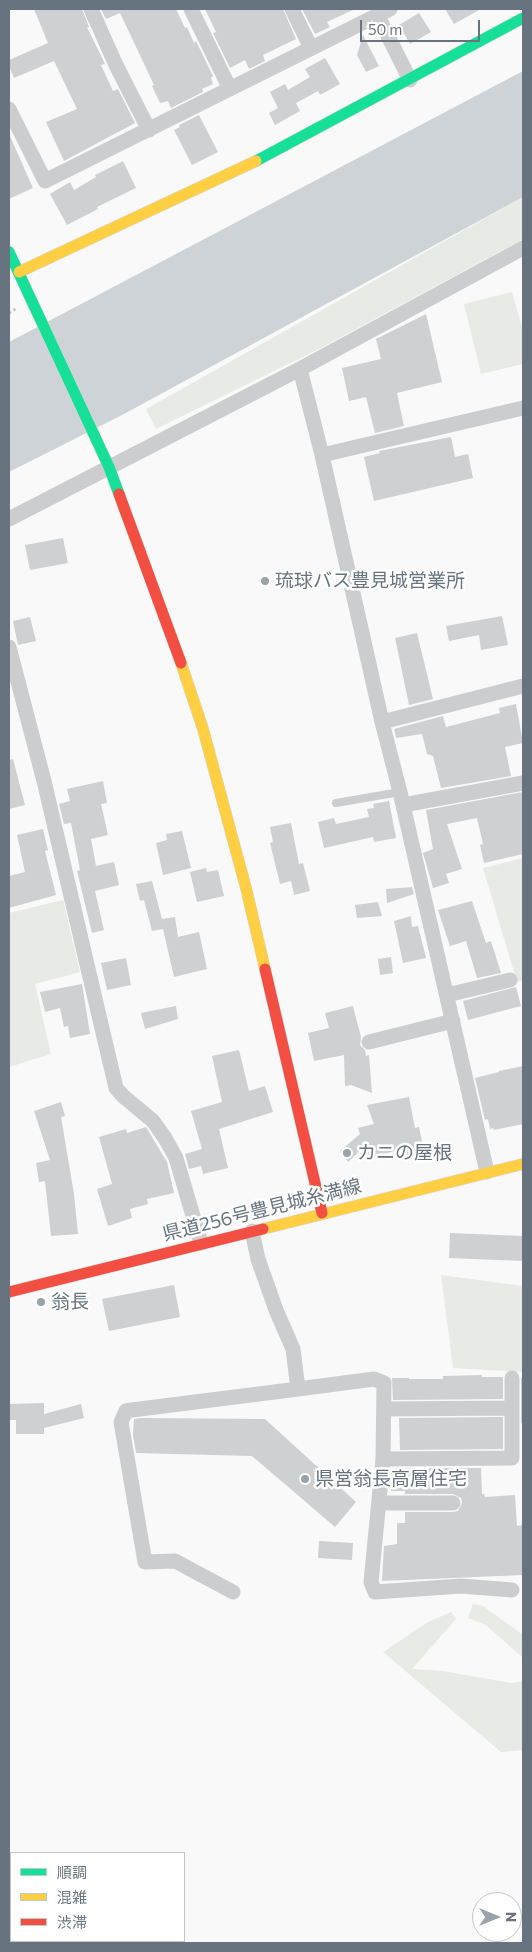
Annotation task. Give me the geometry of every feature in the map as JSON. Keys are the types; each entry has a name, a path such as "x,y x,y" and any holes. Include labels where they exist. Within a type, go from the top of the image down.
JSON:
{"street":[{"path":"91,9 116,66 149,130"},
{"path":"191,9 230,89"},
{"path":"292,9 311,48"},
{"path":"9,109 45,181 384,12 410,80"},
{"path":"19,272 266,156 523,18"},
{"path":"9,519 300,369 523,248"},
{"path":"9,252 109,468 175,643 203,729 246,888 322,1213"},
{"path":"300,369 322,455 487,1172"},
{"path":"322,455 523,408"},
{"path":"9,647 44,781 116,1088 153,1121 166,1138 176,1158 201,1243"},
{"path":"382,722 523,686"},
{"path":"401,798 523,783"},
{"path":"447,995 510,980"},
{"path":"369,1042 453,1021"},
{"name":"県道256号豊見城糸満線","path":"9,1292 523,1164"},
{"path":"252,1230 258,1259 276,1310 293,1349 298,1389"},
{"path":"383,1459 512,1458 512,1378"},
{"path":"233,1592 175,1561 145,1562 121,1422 126,1411 374,1380 384,1383 383,1459 371,1582 375,1592 461,1586 512,1590"},
{"path":"384,1410 512,1408"},
{"path":"380,1503 452,1503"}],"lane":[{"path":"336,803 401,798"}],"shaded area":[{"path":"523,71 523,197 124,414 9,472 9,342"},
{"path":"523,197 523,239 319,349 156,429 146,409"},
{"path":"512,292 523,331 523,364 481,374 464,304"},
{"path":"523,858 523,980 517,982 483,868"},
{"path":"63,900 80,972 35,984 51,1054 9,1067 9,913"},
{"path":"441,1275 523,1286 523,1372 453,1368"},
{"path":"473,1604 483,1606 523,1635 523,1658 486,1625 468,1618"},
{"path":"451,1612 456,1619 412,1669 443,1671 511,1683 523,1681 523,1750 501,1752 383,1652 428,1622"}],"building":[{"path":"34,9 82,9 89,27 87,27 105,64 101,65 113,91 118,89 135,123 64,161 46,122 77,109 54,61 14,78 9,66 9,60 48,43"},
{"path":"101,9 176,9 194,43 196,41 213,76 211,78 213,84 202,89 203,92 171,108 168,101 160,103 152,86 154,85 120,13 106,19"},
{"path":"205,9 283,9 296,39 263,55 265,61 249,69 245,60 230,68 213,33 216,32"},
{"path":"302,9 355,9 327,22 330,27 315,34"},
{"path":"445,9 481,9 454,24"},
{"path":"419,13 431,32 410,44 399,25"},
{"path":"363,35 379,66 366,72 357,55"},
{"path":"325,58 340,84 320,95 318,91 296,103 300,111 275,125 269,113 278,108 270,92 285,84 288,90 310,77 305,69"},
{"path":"199,115 218,152 192,165 174,130 180,127 179,125"},
{"path":"9,134 33,188 9,199"},
{"path":"123,161 136,188 97,207 98,209 67,225 50,194 70,182 74,190 96,177 95,175"},
{"path":"426,314 442,382 397,393 404,426 375,433 366,397 349,401 342,368 381,359 376,339"},
{"path":"451,437 455,457 468,454 473,478 374,501 364,457 380,453 379,451"},
{"path":"63,538 68,563 30,570 25,545"},
{"path":"502,616 508,645 481,650 479,635 449,641 446,626"},
{"path":"30,617 36,641 18,645 13,621"},
{"path":"417,633 433,699 409,705 395,638"},
{"path":"516,704 523,743 505,747 511,776 441,788 433,756 427,754 422,734 396,738 394,729 443,716 446,727 500,713 499,708"},
{"path":"13,759 25,805 9,809 9,760"},
{"path":"103,781 107,803 101,804 108,835 91,839 96,866 114,862 119,885 95,891 104,930 92,933 77,871 80,870 71,823 64,824 59,804 70,801 67,789"},
{"path":"523,792 523,854 484,863 480,845 483,844 477,818 447,824 462,869 446,874 449,883 433,888 423,853 433,849 426,810"},
{"path":"389,801 396,838 374,842 373,837 324,848 318,822 334,818 336,824 369,817 367,809 374,808 373,804"},
{"path":"291,823 299,864 303,863 310,891 294,895 291,881 280,884 270,843 273,842 270,827"},
{"path":"43,829 48,850 45,851 56,895 9,908 9,876 25,872 17,835"},
{"path":"182,831 191,868 163,875 156,843 167,840 166,834"},
{"path":"206,868 207,872 218,870 224,896 197,902 190,872"},
{"path":"152,881 162,919 175,917 178,937 199,932 207,969 174,977 163,929 152,931 144,900 140,901 136,884"},
{"path":"412,887 414,894 387,903 386,889"},
{"path":"472,901 486,943 491,941 501,973 477,978 466,941 450,946 438,910"},
{"path":"378,902 382,916 357,918 355,905"},
{"path":"411,916 412,927 418,926 426,958 403,963 394,921"},
{"path":"391,957 393,973 380,975 378,959"},
{"path":"126,958 131,985 107,990 101,963"},
{"path":"82,984 90,1034 70,1038 68,1026 64,1027 60,1008 45,1012 40,992"},
{"path":"516,987 521,1006 468,1020 463,1001"},
{"path":"176,1006 178,1019 145,1029 141,1013"},
{"path":"353,1006 361,1037 360,1045 365,1050 366,1056 369,1055 372,1093 351,1085 345,1086 344,1055 314,1061 308,1033 329,1028 325,1013"},
{"path":"239,1050 249,1091 265,1086 273,1112 219,1129 228,1168 203,1174 201,1166 189,1169 185,1154 202,1149 191,1111 222,1102 212,1056"},
{"path":"523,1066 523,1124 494,1130 493,1128 490,1129 488,1119 485,1120 475,1078"},
{"path":"409,1097 415,1128 419,1127 425,1155 407,1160 405,1148 367,1159 364,1147 348,1162 340,1151 360,1134 358,1128 374,1124 367,1105"},
{"path":"61,1102 65,1116 61,1117 74,1194 78,1234 51,1236 45,1181 39,1182 36,1163 50,1160 34,1111"},
{"path":"146,1127 167,1162 174,1193 147,1199 148,1204 130,1209 132,1218 108,1226 97,1189 112,1184 99,1137 126,1129 127,1133"},
{"path":"450,1233 523,1236 523,1261 449,1258"},
{"path":"174,1285 180,1317 109,1331 102,1299"},
{"path":"482,1375 482,1377 503,1377 503,1399 393,1400 392,1378 443,1379 443,1376"},
{"path":"523,1377 523,1423 521,1423 521,1378"},
{"path":"44,1403 44,1414 81,1404 84,1418 44,1428 44,1434 16,1434 16,1420 10,1420 10,1404"},
{"path":"503,1417 503,1449 400,1450 399,1418"},
{"name":"県営翁長高層住宅","path":"134,1419 265,1419 356,1502 335,1527 252,1456 136,1453 133,1435"},
{"path":"392,1468 481,1468 482,1494 485,1497 515,1495 517,1526 523,1525 523,1575 382,1581 384,1546 397,1544 397,1523 405,1523 405,1512 453,1512 458,1511 462,1503 461,1498 453,1494 405,1494 405,1491 391,1491"},
{"path":"319,1541 353,1543 352,1560 318,1558"}],"traffic: fast":[{"path":"256,161 523,18"},
{"path":"9,252 109,467 119,494"}],"traffic: slow":[{"path":"19,272 256,161"},
{"path":"181,663 203,729 246,888 265,969"},
{"path":"263,1229 523,1164"}],"traffic: jam":[{"path":"119,494 181,663"},
{"path":"265,969 322,1213"},
{"path":"9,1292 263,1229"}],"place":[{"name":"琉球バス豊見城営業所","path":"265,581"},
{"name":"カニの屋根","path":"347,1153"},
{"name":"翁長","path":"41,1302"},
{"name":"県営翁長高層住宅","path":"305,1479"}]}
